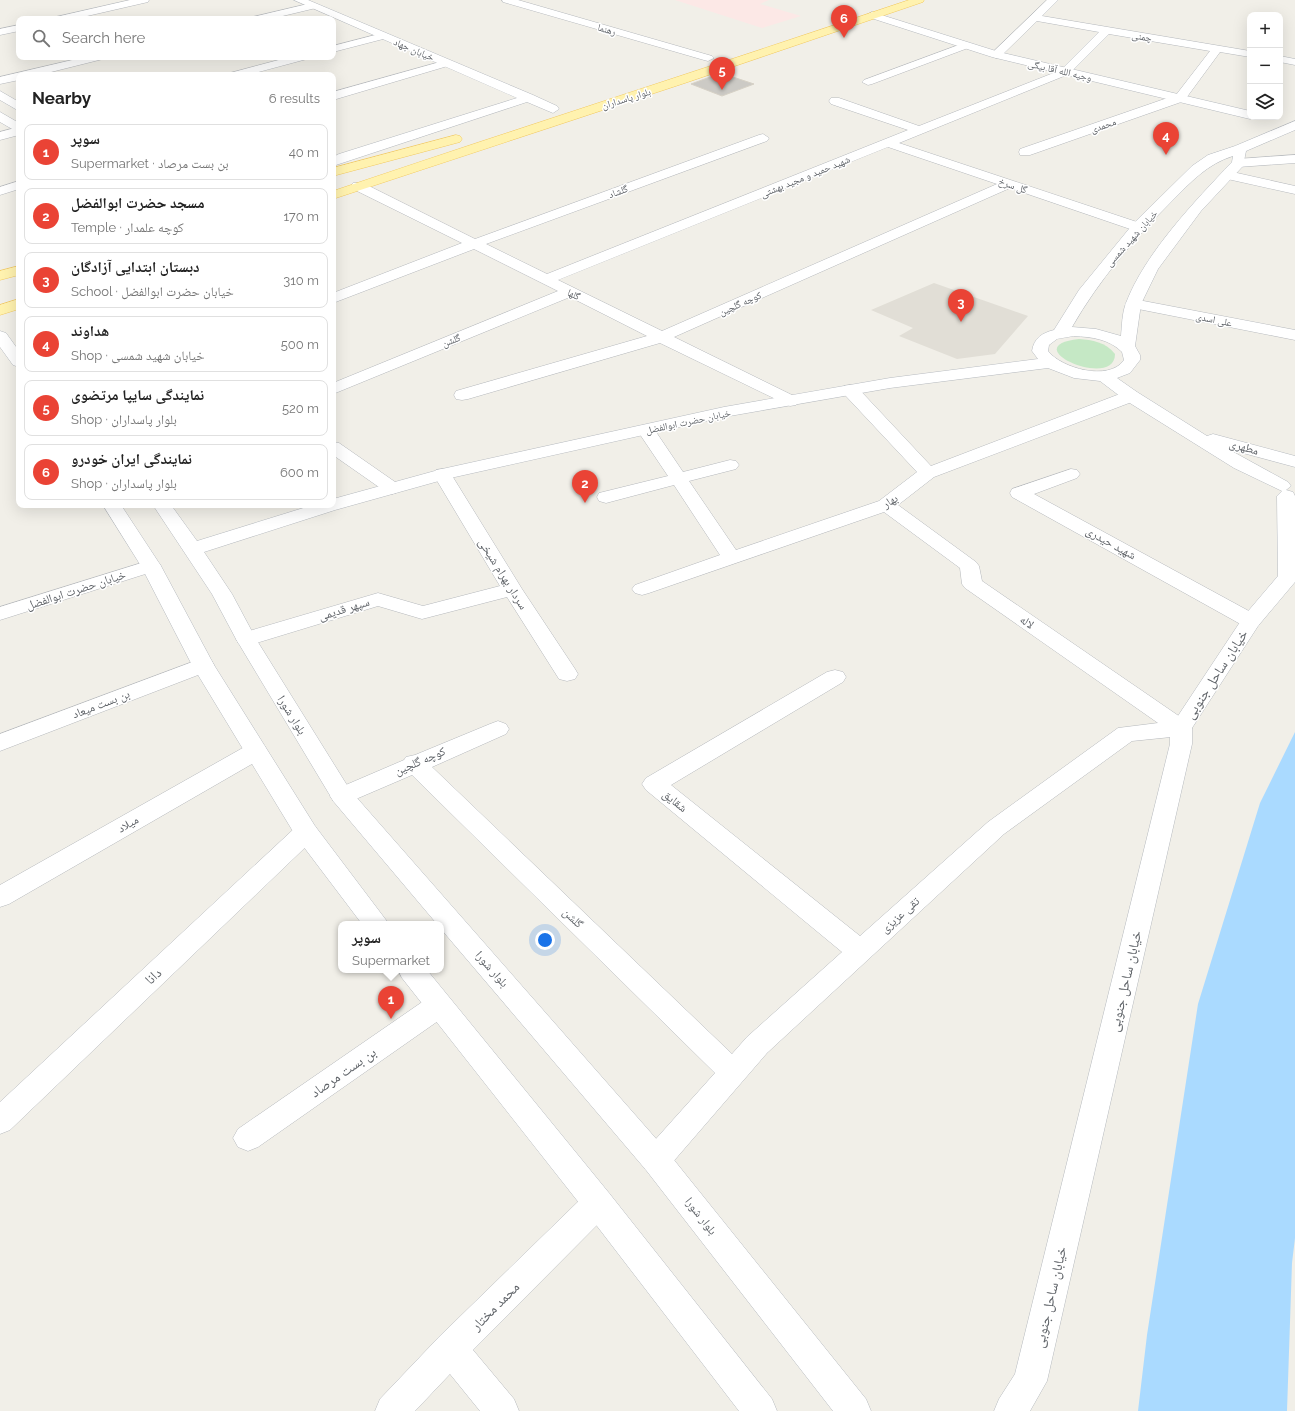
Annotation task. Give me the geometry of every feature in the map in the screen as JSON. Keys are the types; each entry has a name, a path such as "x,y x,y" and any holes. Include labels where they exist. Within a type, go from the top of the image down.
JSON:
{"main road":[{"name":"بلوار پاسداران","path":"336,194 505,136 681,81 871,8 919,0"},
{"path":"685,66 723,53"},
{"path":"538,114 568,104"},
{"path":"336,171 470,135"},
{"path":"378,160 371,166 373,170 396,174"},
{"path":"0,276 16,271"},
{"path":"0,310 16,305"}],"street":[{"path":"73,16 144,0"},
{"name":"خیابان جهاد","path":"299,0 336,16"},
{"name":"رهنما","path":"507,0 708,58"},
{"path":"529,6 549,0"},
{"path":"996,55 1053,0"},
{"path":"270,16 312,6"},
{"name":"وجیه الله آقا بیگی","path":"871,8 964,46 1065,72 1247,114"},
{"name":"خیابان جهاد","path":"336,16 553,109"},
{"name":"چمنی","path":"1035,18 1247,53"},
{"path":"0,32 16,29"},
{"path":"1065,72 1107,30"},
{"path":"336,48 383,36"},
{"path":"868,82 964,46"},
{"path":"1180,98 1218,48"},
{"path":"37,72 87,60"},
{"path":"246,72 292,60"},
{"path":"1283,60 1295,62"},
{"path":"336,95 448,64"},
{"path":"258,69 264,72"},
{"name":"شهید حمید و مجید بهشتی","path":"545,280 1065,72"},
{"path":"0,81 16,77"},
{"path":"0,95 16,105"},
{"path":"336,161 529,98"},
{"name":"محمدی","path":"1025,152 1180,98"},
{"path":"835,101 919,130"},
{"path":"0,116 16,128"},
{"path":"1268,120 1294,126"},
{"name":"خیابان شهید شمسی","path":"1060,332 1084,292 1138,227 1197,169 1213,158 1240,149 1294,126"},
{"path":"0,136 16,131"},
{"name":"گلشاد","path":"336,297 474,244 763,138"},
{"name":"گل سرخ","path":"888,142 1138,227"},
{"path":"1127,347 1133,304 1151,268 1196,208 1238,164 1240,149"},
{"path":"1238,164 1295,159"},
{"path":"1228,175 1295,190"},
{"name":"کوچه گلچین","path":"462,395 662,337 1009,184"},
{"path":"0,191 16,186"},
{"name":"گلها","path":"358,186 790,401"},
{"name":"گلشن","path":"336,388 570,292"},
{"name":"علی اسدی","path":"1133,304 1295,335"},
{"path":"1074,331 1097,333 1117,340 1127,347 1132,354 1132,362 1128,368 1117,374 1104,376 1073,374 1048,362 1042,355 1039,348 1042,341 1050,336 1060,332 1074,331"},
{"path":"0,336 16,353"},
{"name":"خیابان حضرت ابوالفضل","path":"336,504 442,474 724,412 850,390 1048,362"},
{"name":"مطهری","path":"1104,376 1131,396 1192,433 1288,495"},
{"path":"850,390 928,474"},
{"name":"بهار","path":"642,590 886,505 928,474 1131,396"},
{"path":"646,430 732,558"},
{"name":"مطهری","path":"1192,433 1295,462"},
{"path":"336,449 392,488"},
{"path":"606,498 730,465"},
{"path":"1291,572 1288,495 1283,479 1295,468"},
{"name":"سردار بهرام شیخی","path":"442,474 512,589 567,674"},
{"name":"شهید حیدری","path":"1071,474 1019,492 1252,621"},
{"name":"لاله","path":"886,505 969,566 972,584 1181,728"},
{"path":"114,508 151,566 203,665 306,832 374,921"},
{"name":"بلوار شورا","path":"164,508 222,594 246,639 342,796 656,1160 854,1411"},
{"name":"خیابان حضرت ابوالفضل","path":"193,549 323,508"},
{"name":"خیابان حضرت ابوالفضل","path":"0,614 151,566"},
{"name":"خیابان ساحل جنوبی","path":"1011,1411 1030,1381 1179,752 1181,728 1252,621 1291,572"},
{"name":"سپهر قدیمی","path":"246,639 378,599 422,613 512,589"},
{"name":"بن بست میعاد","path":"0,743 203,665"},
{"name":"شقایق","path":"835,677 654,784 860,951"},
{"name":"تقی عزیزی","path":"656,1160 757,1045 996,828 1126,734 1181,728"},
{"name":"کوچه گلچین","path":"342,796 414,763 498,729"},
{"name":"میلاد","path":"0,897 256,751"},
{"name":"گلشن","path":"414,763 732,1072"},
{"name":"دانا","path":"0,1121 306,832"},
{"path":"412,973 598,1203 760,1411"},
{"name":"بن بست مرصاد","path":"248,1138 438,1006"},
{"name":"محمد مختار","path":"392,1411 451,1349 598,1203"},
{"path":"451,1349 502,1411"}],"shaded area":[{"path":"675,0 769,0 760,4 801,16 762,28"},
{"path":"934,283 1028,316 995,354 957,359 899,336 913,328 871,310"}],"green space":[{"path":"1079,339 1103,344 1111,350 1115,354 1111,364 1100,368 1086,367 1072,363 1061,357 1057,350 1062,343"}],"water":[{"path":"1295,732 1295,1238 1292,1263 1287,1411 1138,1411 1147,1335 1198,1004 1260,803"}],"building":[{"path":"721,73 754,84 722,96 691,84"}],"place":[{"name":"نمایندگی ایران خودرو","path":"844,38"},
{"name":"نمایندگی سایپا مرتضوی","path":"722,90"},
{"name":"هداوند","path":"1166,155"},
{"name":"دبستان ابتدایی آزادگان","path":"961,322"},
{"name":"مسجد حضرت ابوالفضل","path":"585,503"},
{"name":"سوپر","path":"391,1019"}]}
